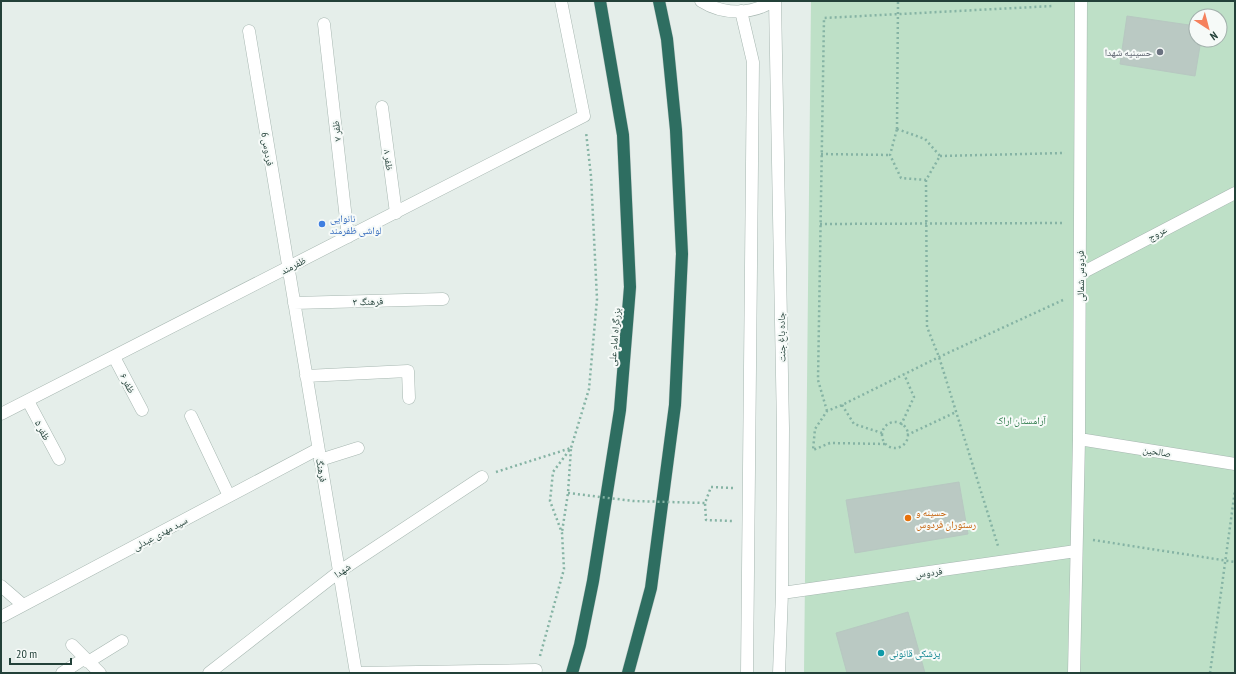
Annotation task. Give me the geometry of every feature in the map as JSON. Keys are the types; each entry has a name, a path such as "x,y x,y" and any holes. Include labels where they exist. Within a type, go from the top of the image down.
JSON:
{"highway":[{"name":"بزرگراه امام علی","path":"572,673 580,645 593,581 620,410 630,287 624,135 600,1"},
{"path":"628,673 651,588 676,397 682,254 676,130 667,39 660,1"}],"street":[{"path":"561,1 584,116"},
{"path":"701,1 717,9 735,12 759,8 774,1"},
{"name":"جاده باغ جنت","path":"774,1 783,428 782,593 779,673"},
{"name":"فردوس شمالی","path":"1074,673 1079,439 1081,1"},
{"path":"742,11 753,62 747,673"},
{"name":"ظفر ۷","path":"324,24 348,237"},
{"name":"فردوس 6","path":"248,31 288,268"},
{"name":"ظفر ۸","path":"382,107 396,213"},
{"name":"ظفرمند","path":"1,414 584,116"},
{"name":"عروج","path":"1080,274 1235,193"},
{"name":"فرهنگ","path":"288,268 356,673"},
{"name":"فرهنگ ۳","path":"294,303 443,299"},
{"name":"ظفر ۶","path":"114,357 142,410"},
{"path":"306,376 408,371 409,398"},
{"name":"ظفر ۵","path":"28,401 59,459"},
{"path":"191,416 229,496"},
{"name":"صالحین","path":"1079,439 1235,464"},
{"name":"سید مهدی عبدلی","path":"1,617 229,496 319,455 358,448"},
{"name":"شهدا","path":"209,673 340,572 482,477"},
{"name":"فردوس","path":"782,593 1076,551"},
{"path":"1,586 23,605"},
{"path":"62,673 122,641"},
{"path":"72,644 100,673"},
{"path":"356,673 536,670"}],"path":[{"path":"898,1 897,129 890,154 901,178 926,180"},
{"path":"828,411 818,380 824,18 1053,6"},
{"path":"536,670 564,569 562,533 568,494 571,448 589,389 596,299 591,176 584,116"},
{"path":"897,129 924,139 940,156 1080,153"},
{"path":"821,154 890,154"},
{"path":"940,156 926,180 927,327 939,357 1003,561"},
{"path":"820,224 1080,223"},
{"path":"885,444 830,443 813,450 815,429 828,411 939,357 1080,292"},
{"path":"902,425 914,397 904,374"},
{"path":"842,405 854,424 882,433"},
{"path":"908,435 956,412"},
{"path":"896,422 902,425 908,435 906,441 902,446 890,448 882,439 882,433 885,427 896,422"},
{"path":"482,477 571,448"},
{"path":"562,533 550,501 552,479 553,472 571,448"},
{"path":"749,489 711,487 705,503 706,520 749,522"},
{"path":"1210,673 1235,490"},
{"path":"568,494 633,501 705,503"},
{"path":"1076,538 1235,562"}],"green space":[{"name":"آرامستان اراک","path":"811,1 1235,1 1235,673 804,673"}],"building":[{"name":"حسینیه شهدا","path":"1127,16 1188,25 1188,48 1200,48 1195,76 1120,64"},
{"path":"959,482 968,534 855,553 846,500"},
{"name":"پزشکی قانونی","path":"908,612 925,673 847,673 836,633"}],"place":[{"name":"حسینیه شهدا","path":"1160,52"},
{"name":"نانوایی لواشی ظفرمند","path":"322,224"},
{"name":"حسینه و رستوران فردوس","path":"908,518"},
{"name":"پزشکی قانونی","path":"881,653"}]}
